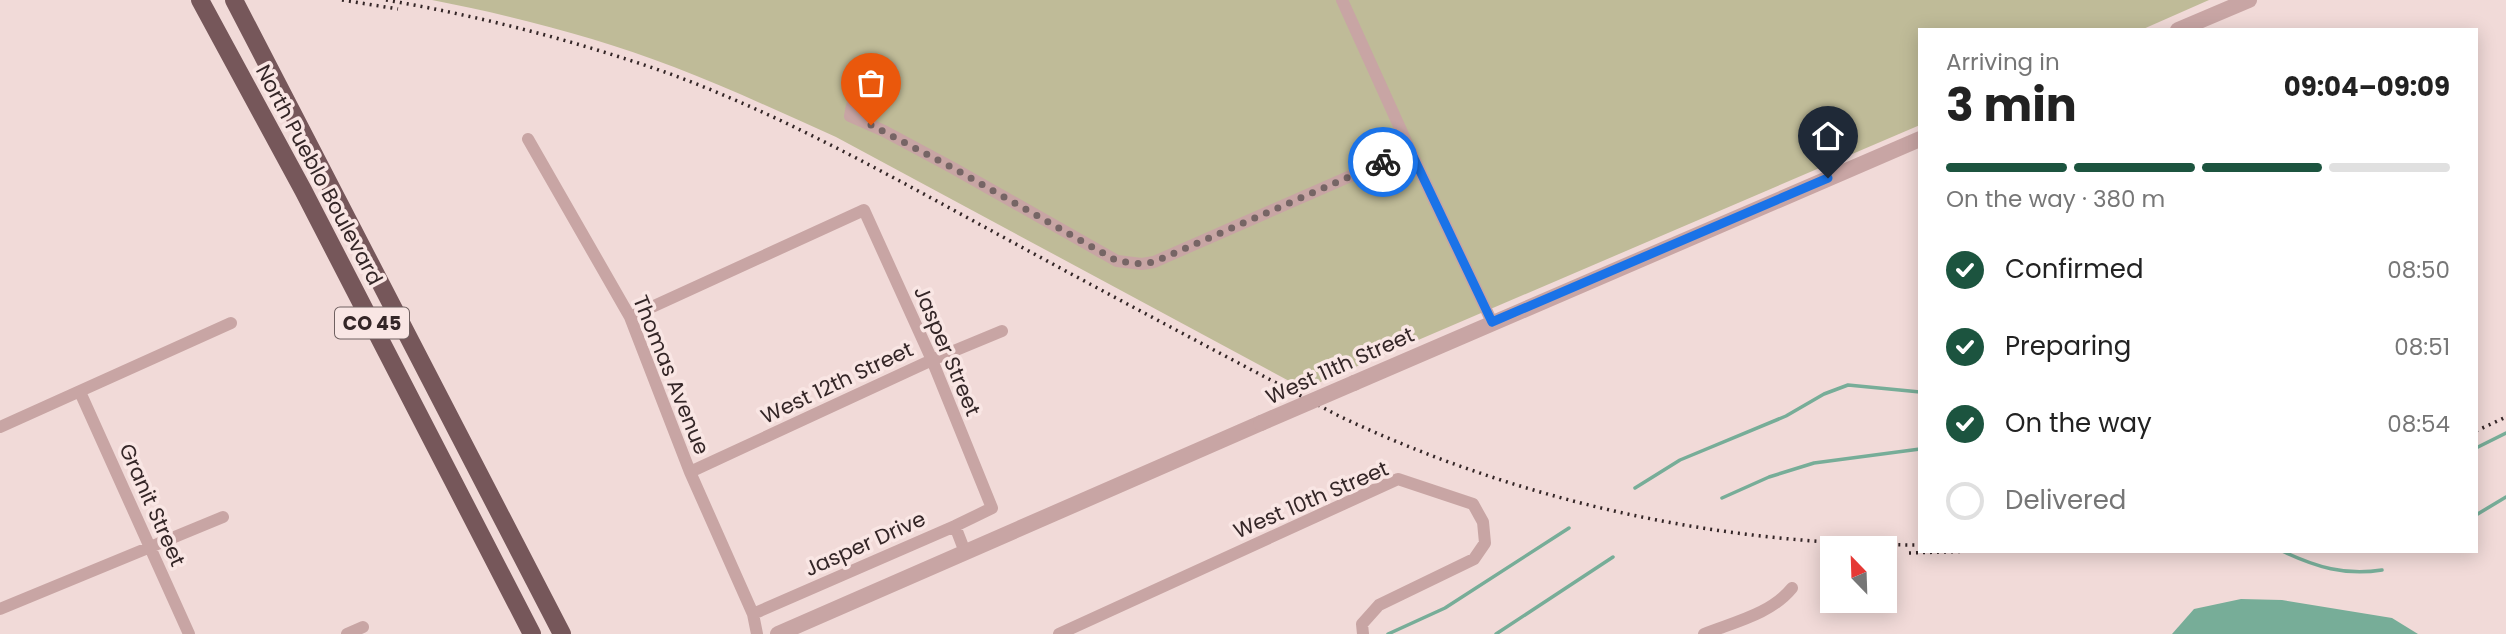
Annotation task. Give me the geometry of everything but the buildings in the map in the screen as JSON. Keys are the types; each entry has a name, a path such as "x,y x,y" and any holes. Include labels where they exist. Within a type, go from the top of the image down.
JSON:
{"main road":[{"name":"North Pueblo Boulevard","path":"238,6 562,634"},
{"name":"North Pueblo Boulevard","path":"203,7 303,190 532,634"}],"street":[{"path":"1342,0 1492,322"},
{"path":"2183,28 2249,0"},
{"path":"891,68 884,77 856,92 850,116 953,168 1117,261 1142,264 1154,262 1410,150"},
{"name":"Thomas Avenue","path":"528,139 630,317 690,472 753,614 757,634"},
{"name":"West 11th Street","path":"778,634 1492,322 1918,140"},
{"name":"Jasper Street","path":"630,317 864,210 932,360 992,508"},
{"path":"0,428 231,323"},
{"name":"West 12th Street","path":"690,472 932,360 1002,331"},
{"name":"Granit Street","path":"80,391 189,634"},
{"name":"West 10th Street","path":"1059,634 1398,479 1474,504 1483,522 1485,543 1474,559 1379,606 1362,624 1363,634"},
{"name":"Jasper Drive","path":"753,614 992,508"},
{"path":"0,609 223,517"},
{"path":"955,526 965,552"},
{"path":"1704,634 1765,610 1782,600 1792,588"},
{"path":"347,634 363,627"}],"shaded area":[{"path":"432,0 2209,0 2146,28 1918,28 1918,126 1304,389 836,137 645,56 493,13"},
{"path":"2241,599 2282,600 2392,618 2418,634 2172,634 2194,609"}],"waterway":[{"path":"1635,488 1680,460 1786,416 1824,394 1848,385 1918,392"},
{"path":"2478,447 2506,433"},
{"path":"1722,498 1769,477 1814,463 1918,449"},
{"path":"2478,514 2506,497"},
{"path":"1388,634 1445,608 1569,528"},
{"path":"2287,553 2331,569 2356,572 2382,570"},
{"path":"1496,634 1613,557"}],"railway":[{"path":"342,0 398,9"},
{"path":"386,0 526,30 594,49 707,88 878,169 1339,416 1478,472 1550,495 1695,527 1770,537 1918,545"},
{"path":"2478,430 2506,417"},
{"path":"1909,553 1918,553"}],"way so far":[{"path":"871,125 1117,261 1142,264 1154,262 1383,162"}],"route":[{"path":"1383,162 1410,150 1492,322 1828,178"}]}
